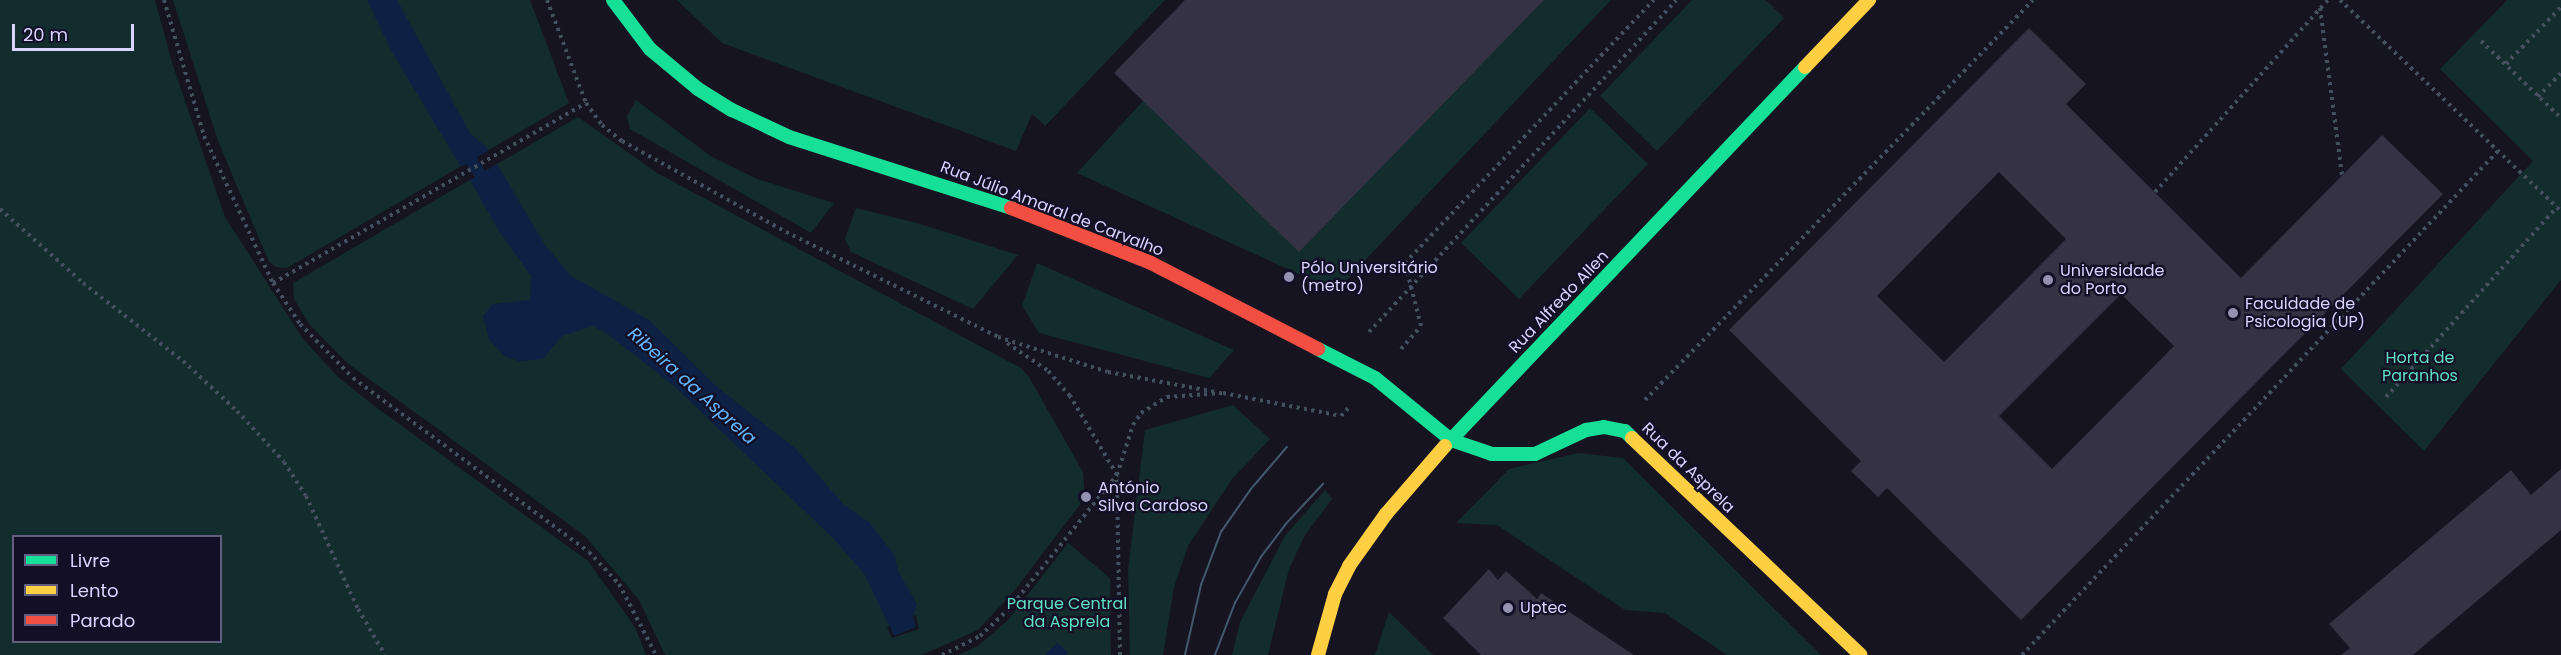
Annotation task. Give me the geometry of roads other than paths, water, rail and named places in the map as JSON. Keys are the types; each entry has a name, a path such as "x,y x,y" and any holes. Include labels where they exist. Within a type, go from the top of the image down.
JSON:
{"street":[{"name":"Rua Júlio Amaral de Carvalho","path":"613,0 650,49 698,89 732,110 789,137 970,192 1151,263 1344,360 1375,378 1451,440"},
{"name":"Rua Alfredo Allen","path":"1318,655 1328,614 1349,566 1386,514 1451,440 1869,0"},
{"name":"Rua da Asprela","path":"1451,440 1492,454 1518,456 1544,451 1586,430 1625,431 1861,655"}],"water":[{"path":"367,0 397,0 470,133 489,150 461,167 392,52"},
{"path":"497,164 545,245 571,276 649,320 717,387 796,449 844,505 869,522 895,556 898,571 917,604 913,617 917,626 894,636 865,575 833,538 673,385 609,335 593,326 562,336 543,359 519,361 504,356 489,339 483,316 493,304 530,300 531,276 497,228 470,180"},
{"path":"1057,643 1068,652 1066,655 1045,655"}],"waterway":[{"name":"Ribeira da Asprela","path":"463,147 487,186"}],"tram line":[{"path":"1185,655 1201,585 1221,532 1251,489 1287,447"},
{"path":"1215,655 1235,603 1261,557 1285,525 1323,484"}],"place":[{"name":"Pólo Universitário (metro)","path":"1289,277"},
{"name":"Universidade do Porto","path":"2048,280"},
{"name":"Faculdade de Psicologia (UP)","path":"2233,313"},
{"name":"António Silva Cardoso","path":"1086,497"},
{"name":"Uptec","path":"1508,608"}],"park label":[{"name":"Horta de Paranhos","path":"2420,367"},
{"name":"Parque Central da Asprela","path":"1067,613"}]}
